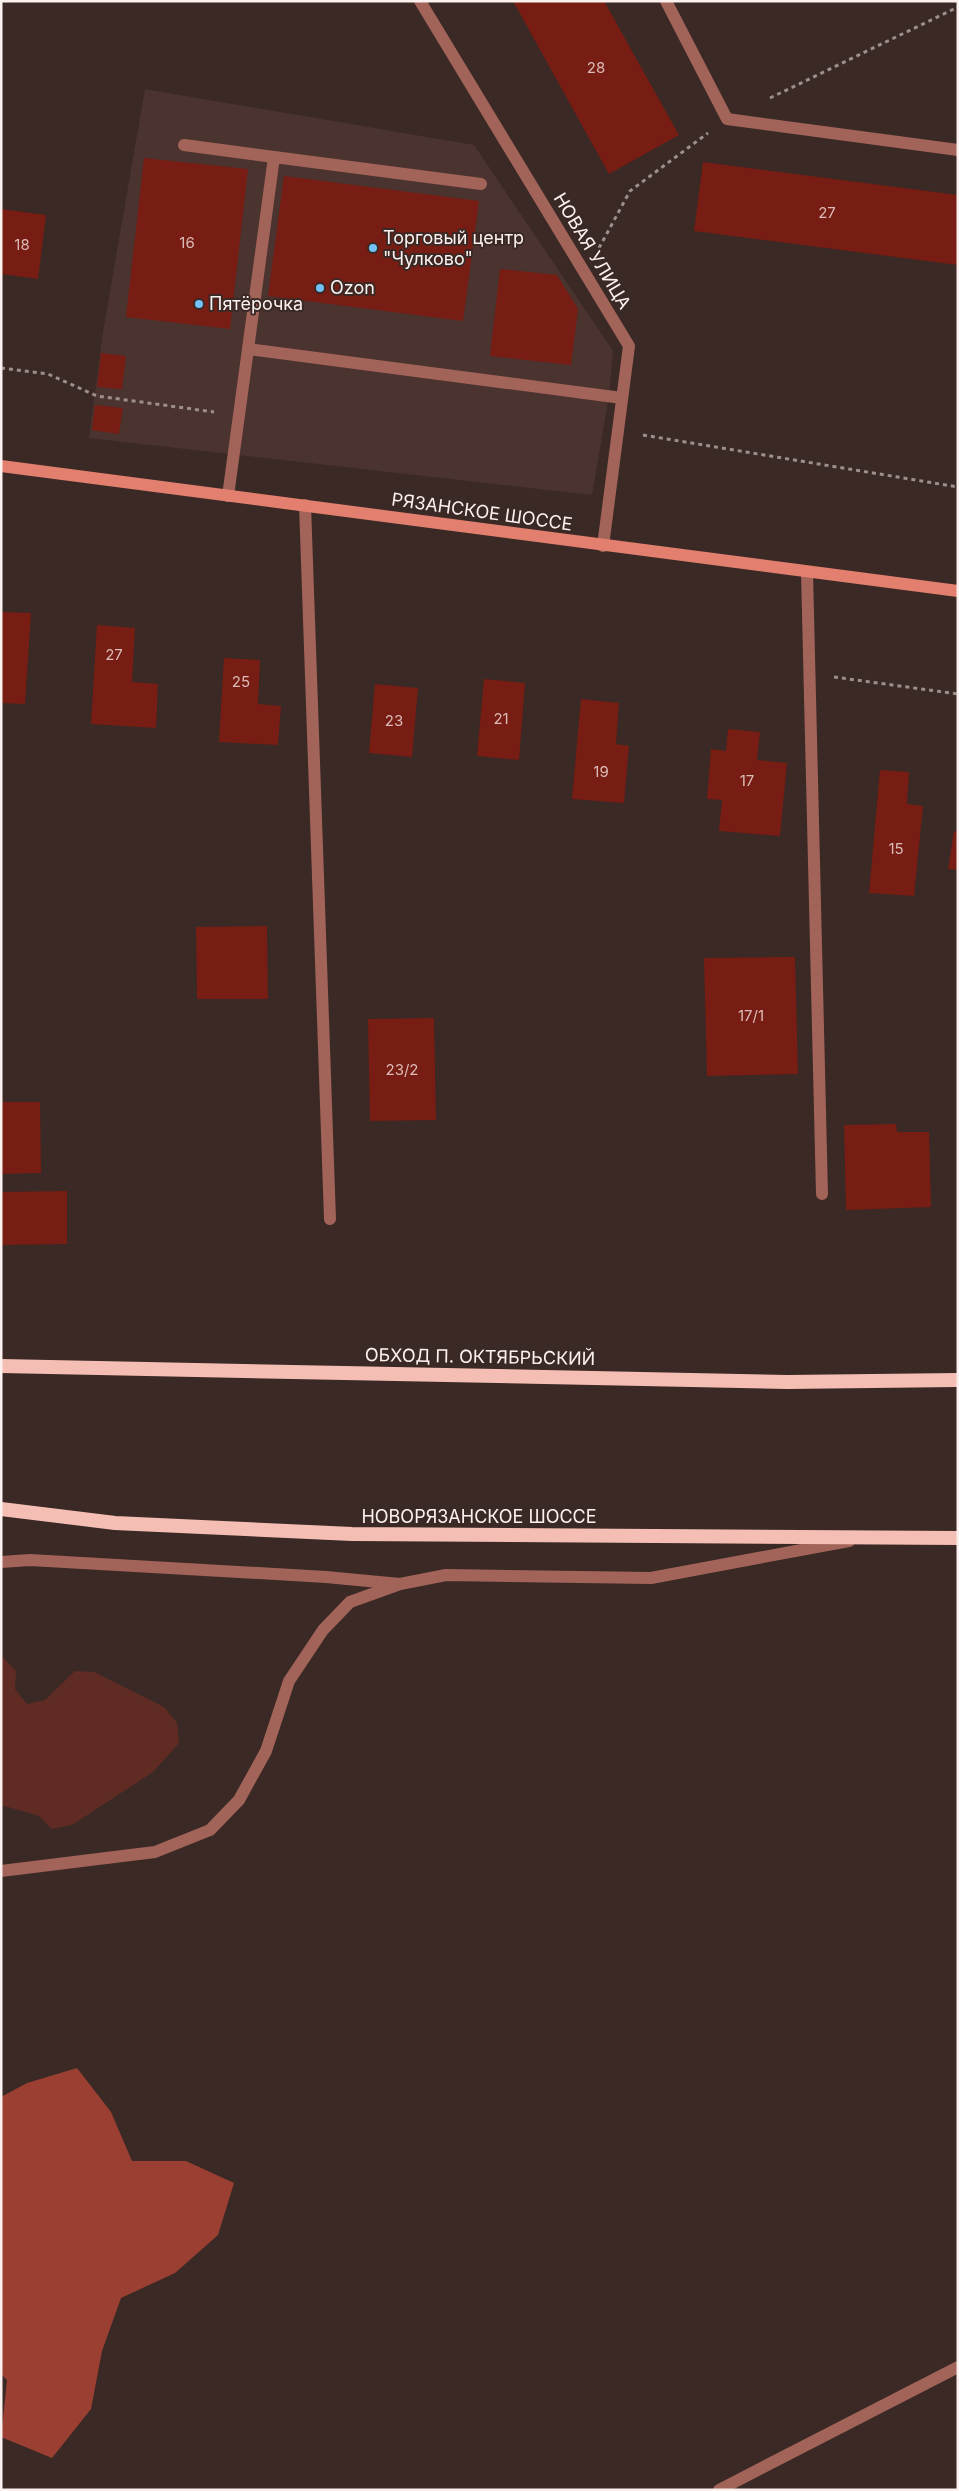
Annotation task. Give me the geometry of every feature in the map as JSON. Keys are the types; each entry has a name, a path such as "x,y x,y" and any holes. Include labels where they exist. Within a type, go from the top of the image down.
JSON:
{"highway":[{"name":"ОБХОД П. ОКТЯБРЬСКИЙ","path":"1,1366 777,1382 958,1380"},
{"name":"НОВОРЯЗАНСКОЕ ШОССЕ","path":"1,1509 116,1523 352,1534 958,1538"}],"main road":[{"name":"РЯЗАНСКОЕ ШОССЕ","path":"1,466 958,592"}],"street":[{"name":"НОВАЯ УЛИЦА","path":"420,1 629,346 602,546"},
{"path":"666,1 727,119 958,150"},
{"path":"184,145 481,184"},
{"path":"228,496 274,157"},
{"path":"248,349 622,398"},
{"path":"305,505 330,1219"},
{"path":"807,572 822,1194"},
{"path":"1,1871 155,1852 210,1830 239,1800 266,1751 289,1681 323,1630 350,1602 400,1584 446,1575 651,1578 866,1538"},
{"path":"1,1562 40,1561 326,1577 400,1584"},
{"path":"719,2490 958,2367"}],"path":[{"path":"1,368 48,374 97,396 239,416"},
{"path":"618,431 958,487"},
{"path":"809,674 958,694"}],"shaded area":[{"path":"145,89 474,145 613,351 609,396 592,495 89,438 103,332"},
{"path":"1,1655 16,1671 15,1689 27,1704 45,1700 75,1671 94,1672 164,1707 177,1723 179,1743 153,1772 72,1825 52,1829 39,1816 1,1805"},
{"path":"77,2068 111,2112 132,2161 186,2161 234,2183 218,2235 175,2273 121,2298 102,2351 91,2409 52,2458 1,2437 7,2380 1,2374 1,2097 27,2083"}],"building":[{"path":"513,1 604,1 679,135 609,174"},
{"path":"144,158 248,169 230,329 126,317"},
{"path":"703,162 958,195 958,265 694,231"},
{"name":"Торговый центр \"Чулково\"","path":"284,176 479,201 463,321 268,296"},
{"path":"1,209 46,215 38,279 1,274"},
{"path":"500,269 557,275 578,309 571,365 490,356"},
{"path":"101,353 126,356 122,389 97,387"},
{"path":"95,405 123,408 119,434 92,430"},
{"path":"1,612 31,613 25,704 1,703"},
{"path":"97,625 135,628 132,682 158,684 156,728 91,724"},
{"path":"224,658 260,660 258,704 281,706 278,745 219,742"},
{"path":"484,679 525,683 519,760 477,756"},
{"path":"375,684 418,688 412,757 369,753"},
{"path":"581,699 619,703 616,744 629,746 624,803 572,799"},
{"path":"728,729 760,732 757,760 787,763 780,836 719,831 722,800 707,799 711,749 726,751"},
{"path":"880,770 909,772 907,804 923,806 914,896 869,893"},
{"path":"954,831 958,832 958,870 948,869"},
{"path":"267,926 268,999 197,999 196,927"},
{"path":"795,957 798,1074 707,1076 704,958"},
{"path":"434,1018 436,1120 370,1121 368,1019"},
{"path":"1,1102 40,1102 41,1173 1,1174"},
{"path":"896,1124 897,1132 929,1132 931,1207 846,1210 844,1125"},
{"path":"67,1191 67,1244 1,1245 1,1192"}],"place":[{"name":"Торговый центр \"Чулково\"","path":"373,248"},
{"name":"Ozon","path":"320,288"},
{"name":"Пятёрочка","path":"199,304"}]}
